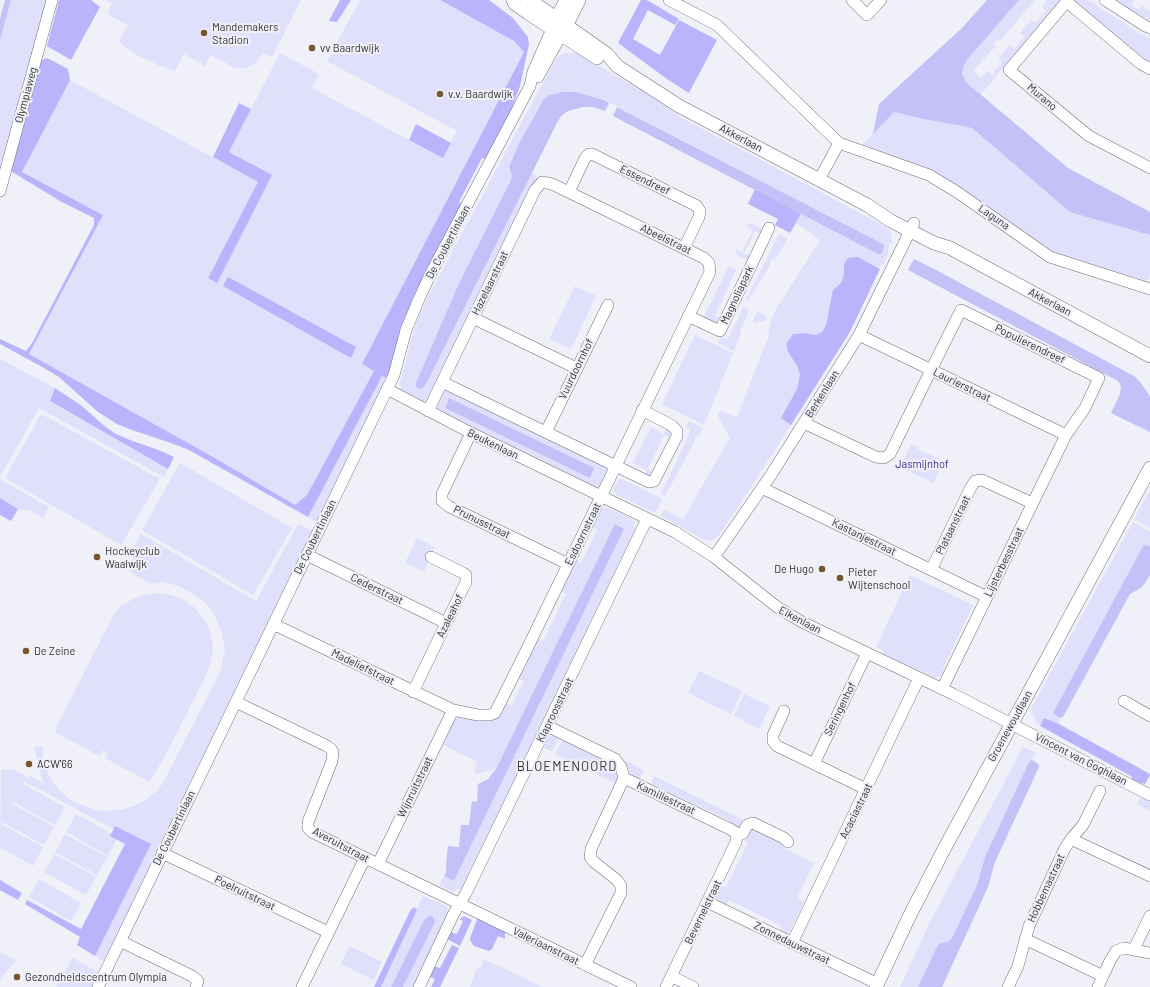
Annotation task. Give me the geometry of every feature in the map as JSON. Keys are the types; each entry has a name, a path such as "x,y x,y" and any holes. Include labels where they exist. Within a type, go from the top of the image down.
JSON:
{"street":[{"name":"Olympiaweg","path":"0,191 52,0"},
{"name":"Akkerlaan","path":"513,0 515,4 559,27"},
{"name":"Akkerlaan","path":"528,0 602,62 617,66 679,106 867,205 884,217 912,227 934,243 950,248 1150,356"},
{"path":"559,27 566,0"},
{"path":"559,27 579,0"},
{"name":"Laguna","path":"669,0 717,25 839,143 929,175 957,192 1050,257 1150,289"},
{"path":"852,0 867,15 881,0"},
{"path":"1105,0 1150,28"},
{"name":"Murano","path":"1150,69 1141,64 1068,1 1009,70 1089,136 1150,168"},
{"name":"De Coubertinlaan","path":"98,987 394,375 406,330 431,273 530,86 538,78 559,27"},
{"path":"819,180 839,143"},
{"name":"Essendreef","path":"569,192 585,158 588,154 592,154 697,206 700,211 699,216 684,248"},
{"name":"Hazelaarstraat","path":"428,411 535,190 542,182 552,184 569,192"},
{"name":"Abeelstraat","path":"569,192 704,258 709,263 710,272 688,316"},
{"name":"Berkenlaan","path":"714,557 762,488 859,335 912,227"},
{"name":"Magnoliapark","path":"688,316 720,331 769,228"},
{"name":"Vuurdoornhof","path":"546,432 608,305"},
{"name":"Populierendreef","path":"931,370 961,310 1099,378 1085,408 1066,435"},
{"name":"Esdoornstraat","path":"453,710 478,715 490,715 495,713 688,316"},
{"path":"473,318 576,368"},
{"name":"Laurierstraat","path":"859,335 1066,435"},
{"path":"804,423 876,457 884,458 890,454 931,370"},
{"path":"442,382 649,482 654,481 677,436 677,431 671,425 642,410"},
{"name":"Beukenlaan","path":"387,389 471,433 601,496"},
{"name":"Prunusstraat","path":"471,433 442,494 442,500 448,506 568,564"},
{"name":"Lijsterbesstraat","path":"942,689 1066,435"},
{"name":"Groenewoudlaan","path":"877,985 935,866 1150,468"},
{"name":"Plataanstraat","path":"931,570 975,481 982,480 1032,503"},
{"name":"Kastanjestraat","path":"762,488 987,597"},
{"name":"Eikenlaan","path":"601,496 675,532 714,557 777,608 802,622 1012,724"},
{"name":"Klaproosstraat","path":"419,987 647,519"},
{"name":"Cederstraat","path":"307,555 446,623"},
{"name":"Azaleahof","path":"413,692 467,578 463,573 431,557"},
{"name":"Madeliefstraat","path":"274,624 453,710"},
{"name":"Seringenhof","path":"814,764 867,653"},
{"name":"Acaciastraat","path":"792,943 920,678"},
{"path":"1124,701 1150,716"},
{"name":"Averuitstraat","path":"236,702 327,746 333,752 332,761 308,822 308,828 312,832 460,904"},
{"name":"Wijnruitstraat","path":"378,864 453,710"},
{"path":"784,711 772,734 773,741 777,746 866,789"},
{"name":"Vincent van Goghlaan","path":"1012,724 1150,795"},
{"name":"Kamillestraat","path":"547,726 615,759 624,778 730,829 735,832 737,836"},
{"path":"586,965 621,893 622,886 617,880 594,862 590,857 591,849 624,778"},
{"name":"Hobbemastraat","path":"1008,987 1018,966 1029,926 1064,848 1083,825 1100,791"},
{"path":"737,836 743,832 747,825 753,823 784,838 788,842"},
{"name":"Bevernelstraat","path":"666,987 736,842 737,836"},
{"path":"1071,839 1150,876"},
{"name":"Poelruitstraat","path":"162,853 328,932"},
{"path":"302,987 365,858"},
{"name":"Zonnedauwstraat","path":"707,902 877,985"},
{"name":"Valeriaanstraat","path":"460,904 631,987"},
{"path":"1134,949 1150,916"},
{"path":"1025,939 1103,976"},
{"path":"120,941 192,976 198,981 196,987"},
{"path":"1098,987 1116,951 1124,948 1150,953"},
{"path":"671,976 693,987"}],"green space":[{"path":"11,0 48,0 0,171 0,40"},
{"name":"Mandemakers Stadion","path":"105,0 301,0 272,57 263,53 255,63 247,68 235,68 211,55 205,66 184,54 175,71 160,66 137,55 119,42 128,25 107,14 112,4"},
{"path":"360,0 440,0 514,41 524,52 362,364 374,371 307,495 295,506 213,457 29,354 103,215 22,172 70,80 258,182 208,278 272,176 229,152 280,53 319,74 312,88 443,158 457,131 327,61"},
{"path":"1019,0 1035,0 1000,41 997,39 993,44 996,46 973,71 981,78 987,71 992,75 1002,62 998,59 1009,45 1014,49 1024,37 1020,33 1031,20 1035,23 1046,11 1042,7 1047,0 1061,0 981,94 967,83 962,74 963,68 967,60"},
{"path":"1072,0 1088,0 1142,35 1150,38 1150,65"},
{"path":"1116,0 1133,0 1134,1 1131,5 1139,10 1142,6 1149,11 1150,10 1150,21"},
{"path":"565,53 577,53 647,94 684,119 886,227 890,231 892,237 892,243 889,244 888,253 884,264 877,267 858,257 844,264 844,275 830,304 826,325 822,332 816,335 804,333 793,334 786,344 788,353 797,366 800,374 797,389 782,418 791,425 719,535 713,540 705,540 660,516 664,509 683,519 730,438 718,416 720,411 737,417 769,335 773,314 820,240 796,223 801,214 876,253 883,244 605,100 576,92 563,92 550,95 510,182 460,281 423,388 531,173 537,176 430,398 423,402 405,394 401,389 400,383 416,323 428,297 554,62 560,55"},
{"path":"894,112 973,129 1070,211 1150,235 1150,273 1147,284 1052,253 946,179 861,146"},
{"path":"751,223 760,228 762,234 755,231 744,253 751,256 746,259 737,255 735,251 736,249 742,252 753,230 747,227 748,224"},
{"path":"779,234 788,239 775,259 771,260 771,264 748,301 746,300"},
{"path":"729,266 736,270 715,315 721,318 715,323 703,318"},
{"path":"575,286 596,296 571,349 549,339"},
{"path":"744,306 748,309 748,313 743,326 740,329 741,333 734,351 718,343 721,337 728,339"},
{"path":"757,311 766,316 765,321 753,323"},
{"path":"695,335 733,353 704,425 662,404"},
{"path":"0,359 55,388 50,401 54,404 168,469 164,477 39,408 0,477"},
{"path":"382,375 388,378 318,523 308,517"},
{"path":"448,391 602,465 607,471 599,487 595,488 473,430 438,410 437,403 442,394"},
{"path":"41,414 160,479 121,545 5,478"},
{"path":"689,421 703,428 699,435 695,437 695,441 665,496 661,494 691,430 686,427"},
{"path":"651,427 663,434 667,427 671,432 671,438 664,435 648,469 654,473 650,477 643,476 646,470 633,463"},
{"name":"Jasmijnhof","path":"911,444 918,447 917,449 944,461 933,483 900,467"},
{"path":"180,463 292,528 253,595 142,530"},
{"path":"0,477 1,480 49,507 43,518 30,510 18,509 0,498"},
{"path":"619,479 622,479 663,499 655,513 615,494 613,489"},
{"path":"1150,490 1150,528 1134,519"},
{"path":"606,507 632,519 634,522 633,526 636,528 587,629 589,631 577,649 573,665 570,664 507,795 509,796 500,809 493,830 490,829 461,890 458,889 452,892 439,885 444,876 454,881 624,529 615,525 496,769 475,774 475,766 478,762 443,745 446,740 446,734 454,719 457,717 460,716 484,720 505,703 512,705 524,681 517,678 537,639 543,641 566,594 560,591 575,560 581,563 597,530 591,526 598,509 601,511"},
{"path":"1133,522 1150,532 1150,546 1144,545 1142,548 1054,711 1054,714 1060,718 1059,724 1044,718 1040,726 1036,723 1035,717 1031,715 1032,707"},
{"path":"298,524 313,531 107,963 95,956 150,844 115,826 113,829 24,781 6,814 12,804 54,827 44,845 2,822 1,824 43,847 33,866 0,847 1,770 13,769 28,778 31,776 43,783 34,747 43,746 43,758 47,772 63,794 74,802 96,810 110,811 136,805 147,799 158,790 220,672 225,649 217,621 212,611 204,602 179,586 161,582 150,584 129,571 128,569 134,556 130,554 141,534 256,601"},
{"path":"417,538 435,547 424,572 405,563"},
{"path":"910,575 973,605 943,668 944,671 941,676 935,678 884,654 883,650 876,647"},
{"path":"156,593 178,597 195,608 207,623 211,634 213,649 210,665 205,677 163,760 149,782 105,758 108,753 103,750 99,756 55,732 113,616 120,607 131,600 143,595"},
{"path":"699,671 742,691 731,714 688,693"},
{"path":"744,694 770,706 759,729 734,715"},
{"path":"555,734 560,736 552,751 544,748 548,738"},
{"path":"563,738 611,761 615,766 619,778 617,784 555,754"},
{"path":"1023,747 1036,753 1029,762 985,857 977,885 952,938 949,941 939,944 918,987 900,987 931,920"},
{"path":"618,757 644,770 639,780 633,777"},
{"path":"654,776 743,820 739,828 730,824 728,820 651,783"},
{"path":"23,784 65,807 55,825 13,802"},
{"path":"1142,795 1150,799 1150,811 1137,804"},
{"path":"76,814 118,837 108,856 66,832"},
{"path":"749,827 783,840 786,846 785,849 814,863 797,898 804,902 788,934 780,932 782,926 729,900 726,906 720,903 716,898 720,885 726,887 748,843 743,840"},
{"path":"65,834 107,857 97,875 55,852"},
{"path":"54,854 96,877 86,895 44,872"},
{"path":"39,879 81,903 71,921 29,897"},
{"path":"423,896 446,906 448,915 413,987 403,987 435,922 432,916 429,916 424,920 391,987 381,987 416,912"},
{"path":"350,946 382,962 374,980 341,964"},
{"path":"0,952 16,961 0,979"},
{"path":"73,958 101,974 94,987 56,987"},
{"path":"484,960 542,987 470,987 477,968 480,969"}],"shaded area":[{"path":"59,0 91,0 100,7 71,60 47,46"},
{"path":"340,0 351,0 337,22 329,21"},
{"path":"440,0 489,0 513,18 528,37 529,44 520,86 512,108 486,159 482,158 459,202 462,204 415,293 402,325 388,378 382,376 308,517 189,450 117,424 98,412 59,377 0,344 0,339 26,351 32,343 94,225 94,218 60,201 9,170 39,61 47,58 68,69 70,80 22,172 103,215 29,354 213,457 295,505 307,495 374,371 362,364 524,52 514,41"},
{"path":"641,0 647,0 679,19 675,25 648,10 633,39 660,55 679,20 717,40 689,93 667,79 618,43"},
{"path":"239,103 251,109 229,152 272,175 217,283 208,278 258,182 213,157"},
{"path":"416,124 451,143 443,158 409,140"},
{"path":"755,189 801,214 790,233 775,225 778,219 748,204"},
{"path":"858,257 880,269 850,332 791,425 781,418 797,389 800,374 788,352 786,344 793,334 804,333 816,335 822,332 826,325 833,290 841,283 844,275 844,264 848,258"},
{"path":"228,277 356,347 351,358 223,286"},
{"path":"55,388 82,406 114,433 174,457 168,469 50,401"},
{"path":"0,498 18,509 11,521 0,515"},
{"path":"1044,718 1059,724 1150,774 1145,784 1132,779 1131,776 1040,726"},
{"path":"115,826 151,844 95,956 77,945 80,937 25,904 27,900 81,929 125,844 110,836"},
{"path":"0,880 22,893 18,900 0,890"},
{"path":"414,907 417,909 416,912 381,987 374,987 410,911"},
{"path":"464,916 472,920 460,946 447,939 450,932 457,934 463,921 457,918 460,919"},
{"path":"478,917 505,932 505,939 498,936 492,949 489,951 474,946 471,942 470,938"},
{"path":"452,945 459,948 440,987 431,987 435,979 429,976 434,966 440,968"}],"water":[{"path":"5,0 11,0 0,40 0,19"},
{"path":"987,0 1019,0 967,60 962,74 967,83 1068,168 1150,212 1150,235 1070,212 973,129 968,127 894,112 873,134 879,104 962,28"},
{"path":"563,92 576,92 604,100 609,103 605,111 593,107 583,107 568,111 561,116 426,384 423,388 418,389 416,383 460,281 510,182 512,176 509,167 520,142 544,99 550,95"},
{"path":"617,107 883,244 884,246 882,253 876,253 613,116"},
{"path":"914,259 1134,376 1150,396 1150,432 1111,413 1120,394 1121,388 1118,381 908,270"},
{"path":"449,398 594,468 590,478 445,408"},
{"path":"615,524 624,529 454,881 444,876 446,872 448,846 459,847 461,825 469,825 472,801 477,802 478,784 488,779 496,769"},
{"path":"1144,545 1150,546 1150,575 1141,588 1130,594 1063,717 1060,718 1054,714 1054,711"},
{"path":"1032,760 1038,764 1039,767 995,862 988,887 942,987 918,987 939,944 949,941 952,938 977,885 985,857 1029,762"},
{"path":"429,916 432,916 435,922 403,987 391,987 424,920"}],"place":[{"name":"Mandemakers Stadion","path":"204,33"},
{"name":"vv Baardwijk","path":"312,48"},
{"name":"v.v. Baardwijk","path":"440,94"},
{"name":"Hockeyclub Waalwijk","path":"97,557"},
{"name":"De Hugo","path":"822,569"},
{"name":"Pieter Wijtenschool","path":"840,578"},
{"name":"De Zeine","path":"26,651"},
{"name":"ACW'66","path":"29,764"},
{"name":"Gezondheidscentrum Olympia","path":"17,977"}],"district":[{"name":"BLOEMENOORD","path":"567,767"}]}
